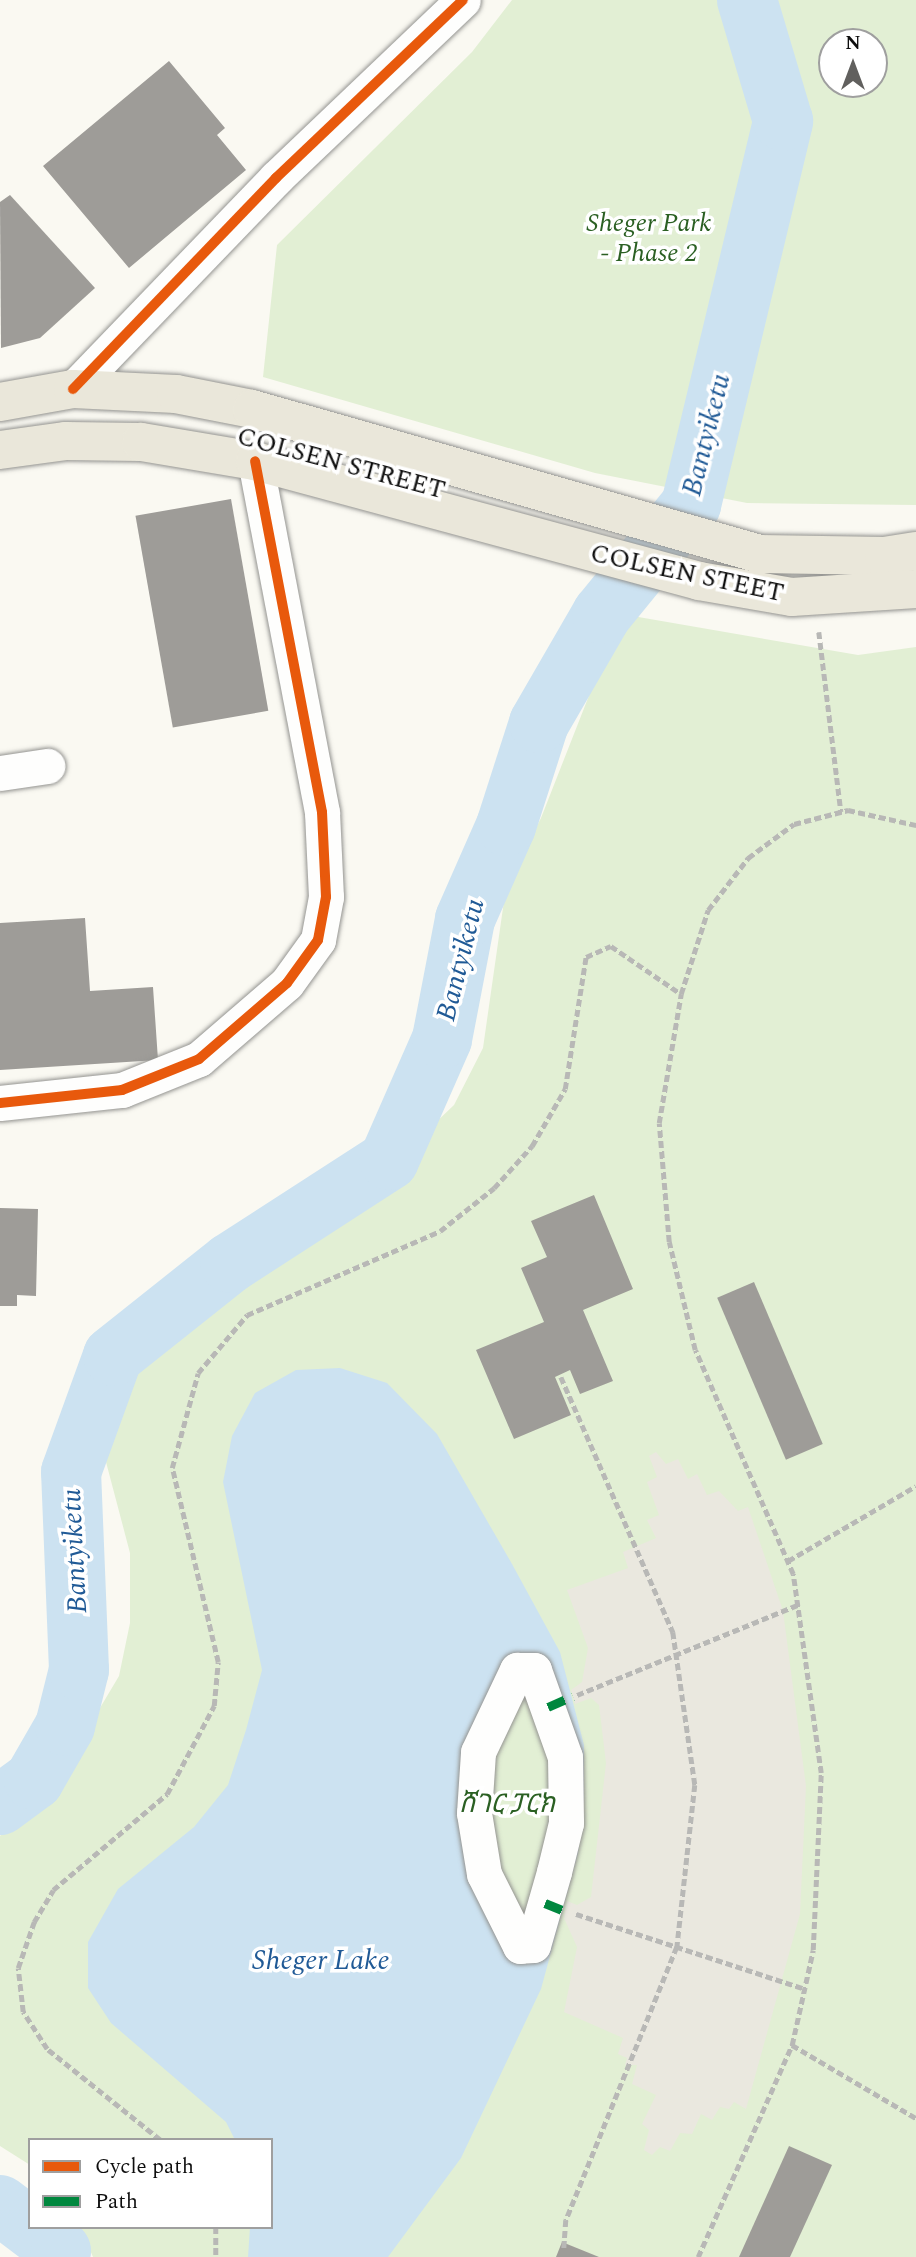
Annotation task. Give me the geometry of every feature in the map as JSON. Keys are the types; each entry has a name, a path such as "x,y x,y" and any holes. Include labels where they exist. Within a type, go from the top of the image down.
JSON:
{"main road":[{"path":"0,402 74,389 176,394 252,409 715,544 802,557 916,551"},
{"name":"COLSEN STREET","path":"0,450 66,441 141,442 256,461 502,531"},
{"name":"COLSEN STEET","path":"502,531 699,581 815,596 916,589"}],"street":[{"path":"74,389 276,178 463,0"},
{"path":"0,1103 122,1090 199,1059 287,983 318,940 326,897 322,812 256,461"},
{"path":"0,773 47,766"},
{"path":"517,1670 534,1670 565,1757 566,1823 533,1945 520,1946 484,1874 474,1813 478,1752 517,1670"}],"path":[{"path":"815,596 841,812"},
{"path":"698,2257 792,2045 805,1989 821,1861 821,1773 798,1605 788,1561 695,1350 669,1241 659,1123 681,993 708,910 748,858 794,824 841,812 916,825"},
{"path":"158,2138 47,2049 23,2012 18,1968 34,1922 53,1890 167,1794 214,1706 218,1662 172,1468 198,1373 247,1315 440,1231 494,1188 532,1146 565,1089 586,957 611,946 681,993"},
{"path":"561,1377 659,1591 677,1654 695,1785 677,1947 566,2220 564,2249"},
{"path":"788,1561 916,1486"},
{"path":"573,1696 798,1605"},
{"path":"565,1911 805,1989"},
{"path":"792,2045 916,2118"},
{"path":"216,2229 216,2257"}],"green space":[{"name":"Sheger Park - Phase 2","path":"512,0 916,0 916,505 747,503 595,473 263,377 277,245 472,52"},
{"name":"ሸገር ፓርክ","path":"621,614 858,655 916,647 916,2257 93,2257 81,2229 273,2229 273,2138 28,2138 28,2164 0,2146 0,1836 66,1765 119,1676 130,1623 130,1553 106,1462 111,1412 132,1358 177,1304 334,1220 454,1105 483,1048 506,887 541,818"}],"shaded area":[{"path":"656,1452 666,1464 678,1459 688,1479 697,1474 707,1495 719,1491 738,1511 748,1507 783,1611 806,1786 800,1914 746,2109 734,2102 729,2109 720,2107 712,2120 701,2114 692,2134 680,2133 670,2151 660,2147 652,2155 644,2150 649,2130 642,2124 656,2095 632,2084 637,2065 625,2065 627,2058 618,2054 623,2038 564,2012 577,1947 564,1918 567,1901 577,1905 591,1897 606,1763 599,1705 591,1698 575,1704 571,1690 582,1682 588,1648 567,1590 628,1568 623,1552 656,1538 647,1520 659,1515 647,1482 657,1477 649,1456"}],"water":[{"name":"Sheger Lake","path":"340,1368 387,1383 437,1434 560,1652 584,1745 584,1797 578,1853 541,1989 461,2158 388,2257 248,2257 250,2229 273,2229 273,2138 234,2138 226,2122 111,2023 88,1988 88,1942 118,1889 194,1827 228,1785 246,1730 262,1670 223,1482 232,1436 255,1393 296,1370","holes":["517,1670 565,1757 520,1946 474,1813"]}],"building":[{"path":"169,61 225,128 217,135 246,170 129,268 43,166"},
{"path":"10,195 95,288 40,338 1,348 0,202"},
{"path":"231,499 268,711 173,728 135,516"},
{"path":"85,918 90,991 153,987 158,1060 0,1070 0,923"},
{"path":"594,1195 633,1289 583,1310 613,1381 580,1394 570,1370 555,1377 571,1415 514,1439 476,1350 544,1322 521,1268 547,1257 531,1221"},
{"path":"0,1208 38,1209 36,1296 17,1295 17,1306 0,1306"},
{"path":"754,1282 823,1444 786,1460 717,1298"},
{"path":"789,2146 832,2165 790,2257 739,2257"},
{"path":"562,2242 599,2257 556,2257"}],"waterway":[{"name":"Bantyiketu","path":"0,1805 34,1780 65,1726 79,1670 71,1472 113,1356 230,1263 389,1160 442,1039 465,919 506,826 539,723 602,614 691,505 783,121 747,0"},
{"name":"Bantyiketu","path":"0,2205 28,2226"},
{"name":"Bantyiketu","path":"32,2229 61,2251 60,2257"}],"marked path":[{"path":"548,1707 573,1696"},
{"path":"545,1903 565,1911"}],"cycle path":[{"path":"73,389 276,178 463,0"},
{"path":"0,1103 122,1090 199,1059 287,983 318,940 326,897 322,812 255,461"}]}
